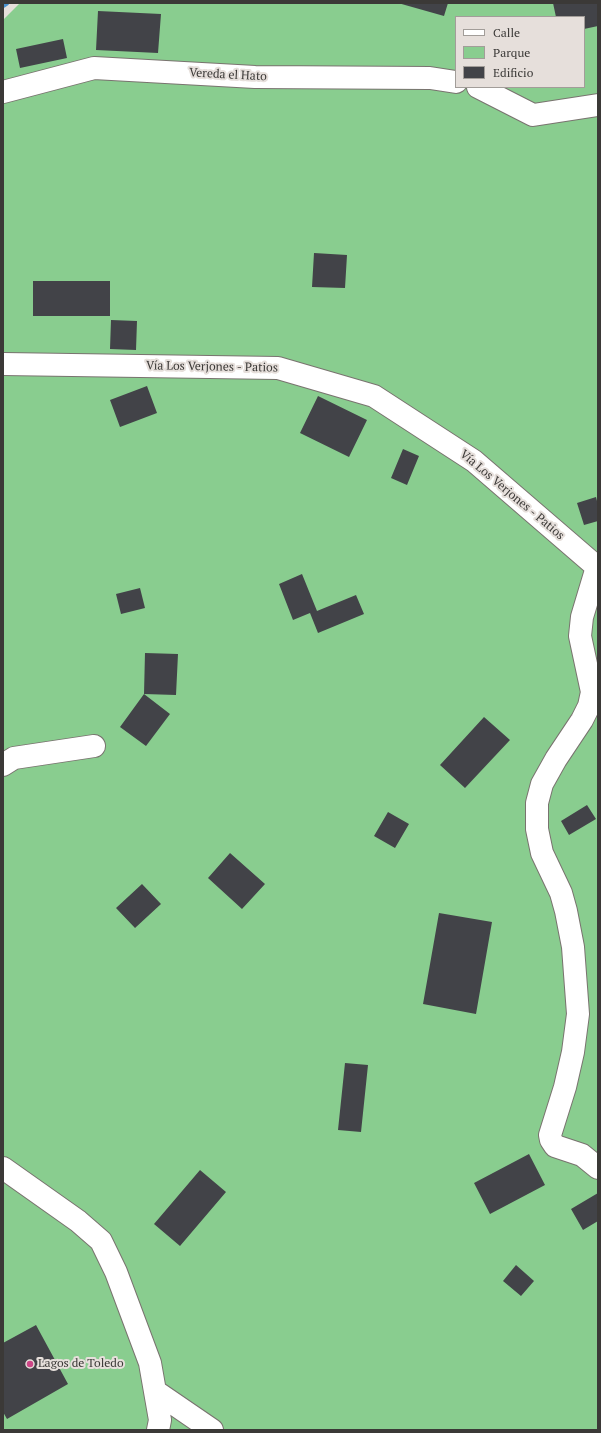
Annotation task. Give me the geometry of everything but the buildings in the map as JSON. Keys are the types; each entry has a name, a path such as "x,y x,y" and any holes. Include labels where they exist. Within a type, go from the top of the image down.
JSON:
{"street":[{"name":"Vereda el Hato","path":"3,92 94,68 255,77 430,78 455,82"},
{"path":"480,88 533,115 598,105"},
{"name":"Vía Los Verjones - Patios","path":"3,364 278,368 374,396 474,461 598,568"},
{"path":"598,568 582,617 580,636 592,692 589,706 582,720 556,759 542,784 537,803 537,829 542,853 561,893 573,947 578,1014 573,1052 550,1135 555,1146 582,1155 598,1168"},
{"path":"3,765 14,758 94,746"},
{"path":"3,1168 78,1221 101,1241 116,1272 150,1363 160,1420 158,1430"},
{"path":"154,1391 212,1430"}],"green space":[{"path":"20,3 598,3 598,1430 3,1430 3,20"}],"place":[{"name":"Lagos de Toledo","path":"30,1364"}]}
